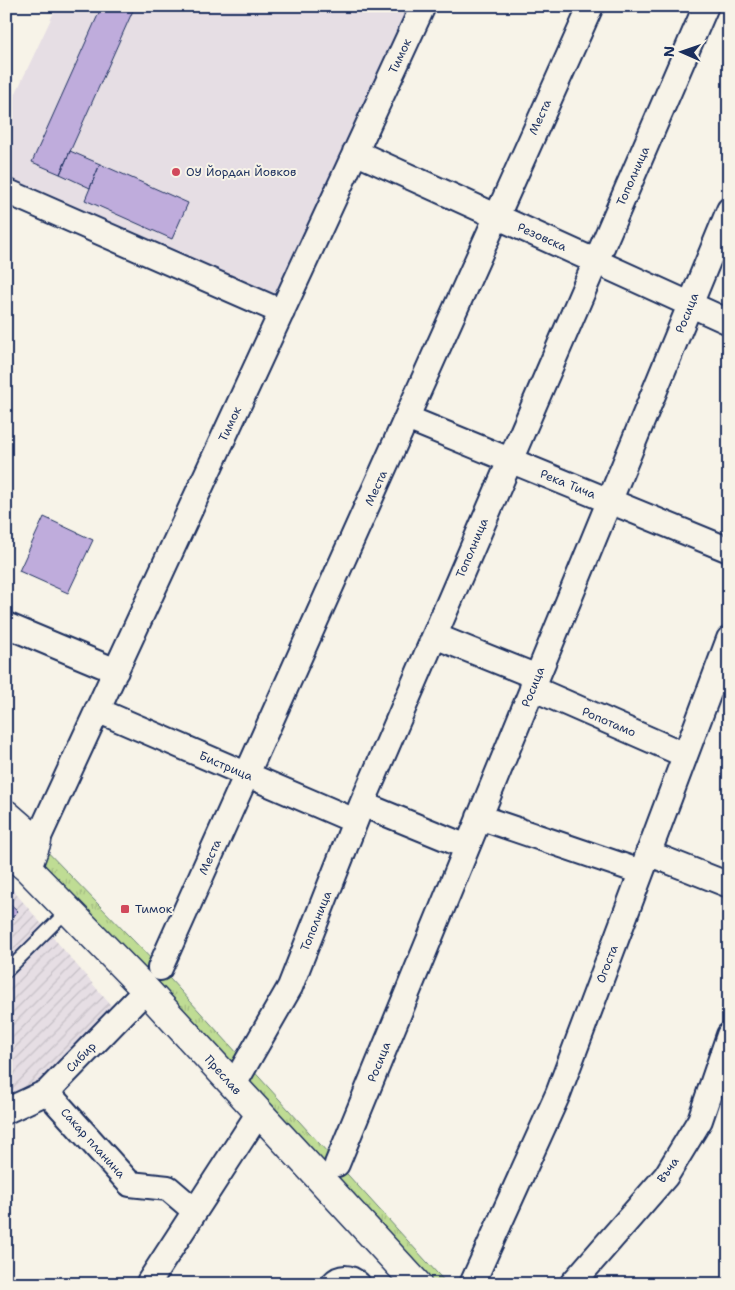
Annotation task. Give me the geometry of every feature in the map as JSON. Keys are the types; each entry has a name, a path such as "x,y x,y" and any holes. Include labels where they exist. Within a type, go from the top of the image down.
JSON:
{"main road":[{"path":"6,814 37,841 27,868"},
{"name":"Преслав","path":"6,850 27,868 68,910 153,979 232,1086 416,1284"}],"street":[{"name":"Тимок","path":"37,841 423,6"},
{"name":"Места","path":"153,979 247,775 591,6"},
{"name":"Тополница","path":"232,1086 290,987 359,812 706,6"},
{"name":"Резовска","path":"355,152 729,322"},
{"path":"6,191 282,312"},
{"name":"Росица","path":"337,1164 729,210"},
{"name":"Река Тича","path":"407,418 729,550"},
{"path":"6,626 116,671"},
{"name":"Ропотамо","path":"435,636 685,755"},
{"name":"Огоста","path":"472,1284 558,1094 729,639"},
{"name":"Бистрица","path":"98,710 247,775 467,847"},
{"path":"479,817 729,884"},
{"name":"Сибир","path":"6,1111 47,1092 153,979"},
{"name":"Въча","path":"572,1284 666,1176 700,1120 729,1035"},
{"name":"Сакар планина","path":"47,1092 130,1184 168,1188 195,1211"},
{"path":"148,1282 258,1114"},
{"path":"333,1284 338,1279 345,1278 353,1279 358,1284"}],"lane":[{"path":"6,972 68,910"}],"shaded area":[{"name":"ОУ Йордан Йовков","path":"57,6 423,6 282,312 6,191 6,114"},
{"path":"6,882 120,1016 6,1111"}],"green space":[{"path":"6,814 37,841 160,968 447,1284 417,1284 6,850"}],"building":[{"path":"102,6 135,6 60,174 32,162"},
{"path":"70,151 100,164 90,188 60,174"},
{"path":"100,164 188,203 172,239 85,200"},
{"path":"44,517 93,540 68,593 19,571"},
{"path":"6,900 18,911 6,924"}],"place":[{"name":"ОУ Йордан Йовков","path":"176,172"},
{"name":"Тимок","path":"125,909"}]}
